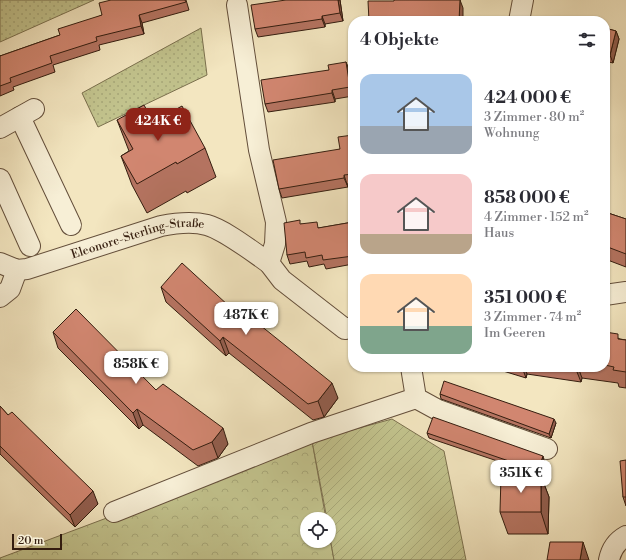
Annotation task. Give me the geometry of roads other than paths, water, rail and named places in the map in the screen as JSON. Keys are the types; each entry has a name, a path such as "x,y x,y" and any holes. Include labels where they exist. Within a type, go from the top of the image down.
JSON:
{"street":[{"path":"520,16 524,0"},
{"path":"237,5 259,150 276,222 276,244 269,263"},
{"path":"0,128 27,113 71,225"},
{"path":"0,179 30,246"},
{"name":"Eleonore-Sterling-Straße","path":"8,267 161,226 183,222 208,225 230,237 269,263 282,280 335,321 345,328 348,328"},
{"path":"0,297 10,289 8,267"},
{"path":"610,294 626,292"},
{"path":"412,372 416,398"},
{"path":"114,512 311,433 416,398 438,410 547,449"},
{"path":"609,560 611,551 621,538 626,536"}]}
